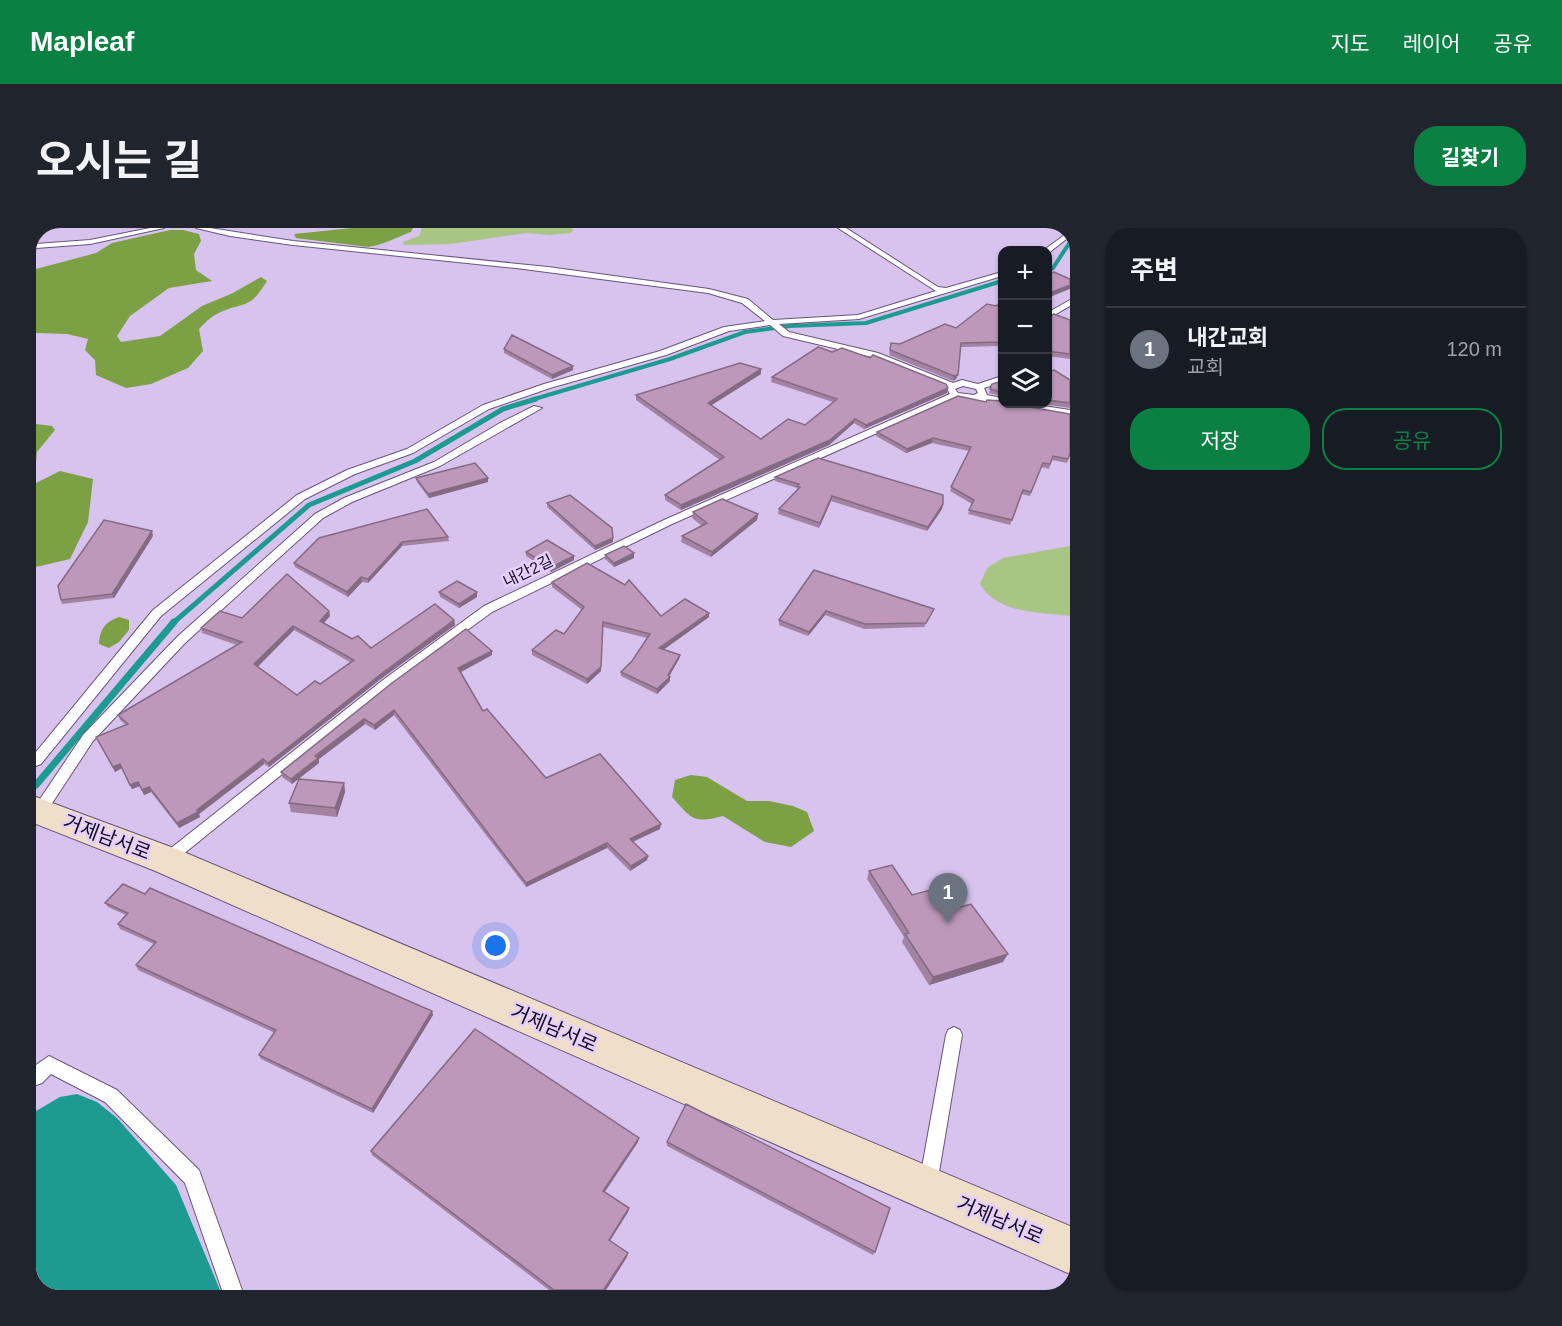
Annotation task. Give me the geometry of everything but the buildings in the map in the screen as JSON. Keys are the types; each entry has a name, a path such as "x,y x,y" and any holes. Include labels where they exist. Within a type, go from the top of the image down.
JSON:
{"main road":[{"name":"거제남서로","path":"37,813 166,860 1070,1250"}],"lane":[{"path":"36,246 90,242 161,228"},
{"path":"199,228 323,247 454,259 709,291 745,301 786,334 875,355 969,398 998,381"},
{"path":"841,228 936,289 947,291"},
{"path":"1052,246 1070,233"},
{"path":"37,813 88,738 181,640 319,516 348,500 437,464 476,427 486,407 547,386 663,353 727,329 772,322 859,317 998,275"},
{"path":"1052,314 1070,302"},
{"path":"953,390 967,383 980,392 998,399"},
{"name":"내간2길","path":"166,860 387,684 488,609 668,522 953,390"},
{"path":"36,760 158,613 301,497 351,472 476,427 537,408"},
{"path":"1041,408 1070,413"},
{"path":"927,1189 954,1035"},
{"path":"36,1077 49,1064 111,1096 192,1177 232,1290"}],"shaded area":[{"path":"352,228 413,228 411,232 385,243 368,247 296,238 294,234"},
{"path":"422,228 571,228 573,230 571,233 550,235 526,233 451,244 404,245 403,242 419,236"},
{"path":"170,230 199,234 201,241 194,254 196,270 212,281 169,288 130,316 117,336 121,342 160,336 202,306 233,293 261,277 267,281 261,291 250,301 214,315 199,329 203,351 188,368 151,384 126,388 96,375 95,360 85,350 88,339 67,334 36,333 36,269 96,253 112,243"},
{"path":"36,424 52,426 55,430 37,452 36,462"},
{"path":"60,471 93,479 88,522 70,559 36,567 36,483"},
{"path":"1070,546 1070,616 1020,610 1008,606 988,594 980,584 987,568 1003,558"},
{"path":"119,617 129,620 129,630 119,642 109,648 99,644 104,627"},
{"path":"691,775 707,777 747,801 769,801 793,806 807,812 814,831 791,847 765,842 723,816 705,820 694,818 672,797 675,780"},
{"path":"77,1094 97,1102 117,1118 176,1185 220,1290 36,1290 36,1111 60,1097"}],"waterway":[{"path":"1052,268 1070,242"},
{"path":"531,400 670,359 745,332 790,326 866,323 998,282"},
{"path":"174,622 309,505 415,461 503,409 536,399"},
{"path":"36,785 174,622"}],"place":[{"name":"내간교회","path":"948,923"}]}
